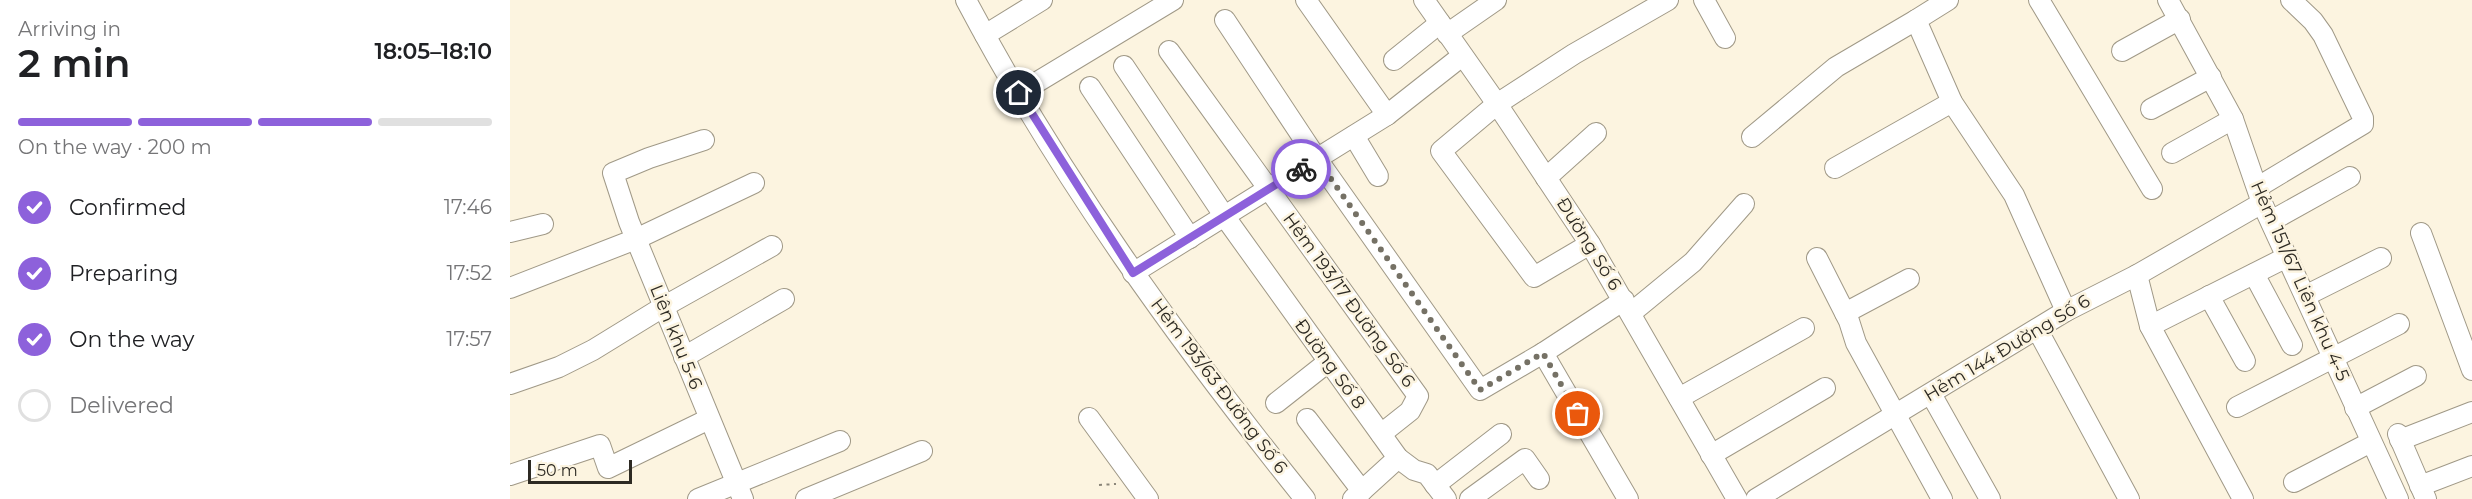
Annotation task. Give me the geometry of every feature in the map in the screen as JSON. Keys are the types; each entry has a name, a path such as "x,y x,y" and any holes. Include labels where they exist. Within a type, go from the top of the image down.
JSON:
{"street":[{"name":"Hẻm 193/63 Đường Số 6","path":"966,0 1019,93 1133,273 1233,410 1305,499"},
{"path":"985,35 1042,0"},
{"path":"1019,93 1173,0"},
{"path":"1306,0 1387,115"},
{"name":"Đường Số 6","path":"1424,0 1497,104 1590,244 1737,499"},
{"path":"1394,60 1444,28 1496,0"},
{"path":"1590,244 1534,277 1441,151 1497,104 1574,54 1668,0"},
{"path":"1704,0 1725,38"},
{"path":"1752,137 1836,67 1948,0"},
{"path":"2039,0 2152,189"},
{"name":"Hẻm 151/67 Liên khu 4-5","path":"2169,0 2233,119 2271,221 2398,499"},
{"name":"Hẻm 144 Đường Số 6","path":"1756,499 2066,311 2137,275 2260,195 2363,124 2363,118 2323,35 2313,21 2291,0"},
{"path":"2122,51 2180,19"},
{"path":"1225,20 1317,159 1480,390 1628,307 1693,262 1744,204"},
{"path":"1916,20 1952,102 2014,195 2066,311"},
{"path":"1168,51 1269,189"},
{"path":"1133,273 1387,115 1462,56"},
{"name":"Đường Số 8","path":"1124,66 1225,217 1398,458 1414,470 1427,474 1442,495"},
{"path":"2151,110 2211,77"},
{"path":"1090,87 1190,238"},
{"path":"1835,168 1952,102"},
{"path":"2172,153 2233,119"},
{"path":"1546,178 1596,133"},
{"path":"1354,136 1378,176"},
{"name":"Liên khu 5-6","path":"704,141 649,158 613,173 663,307 740,491"},
{"path":"2271,221 2350,177"},
{"path":"510,288 636,239 754,183"},
{"name":"Hẻm 193/17 Đường Số 6","path":"1269,189 1418,396 1410,411 1381,434"},
{"path":"510,232 543,224"},
{"path":"2421,233 2472,370"},
{"path":"510,384 559,367 593,350 663,307 772,246"},
{"path":"2150,326 2287,257"},
{"path":"1817,258 1845,313 1856,343 1942,499"},
{"path":"2305,296 2381,258"},
{"path":"2254,274 2292,345"},
{"path":"2137,275 2150,326 2243,499"},
{"path":"1845,313 1909,279"},
{"path":"2210,296 2245,361"},
{"path":"684,357 784,299"},
{"path":"2237,407 2398,324"},
{"path":"1679,398 1804,328"},
{"path":"2037,329 2129,499"},
{"path":"1543,353 1624,498"},
{"path":"1276,403 1328,362"},
{"path":"2355,408 2416,376"},
{"path":"1711,455 1825,388"},
{"path":"1931,394 1990,499"},
{"path":"2472,412 2399,437 2423,493 2472,466"},
{"path":"1089,418 1148,499"},
{"path":"510,475 600,445 608,468 710,419"},
{"path":"1307,419 1358,495 1398,458"},
{"path":"1442,495 1501,434"},
{"path":"698,499 740,491 840,441"},
{"path":"2294,482 2371,442"},
{"path":"806,499 922,451"},
{"path":"1470,499 1525,459 1539,479"}],"way so far":[{"path":"1301,169 1317,159 1480,390 1543,353 1578,414"}],"route":[{"path":"1019,93 1116,250 1133,273 1301,169"}]}
